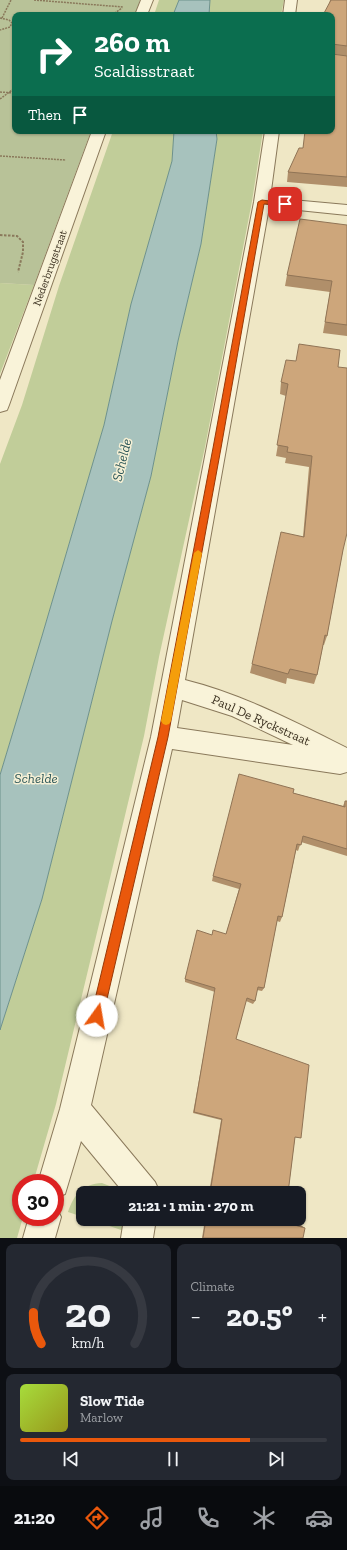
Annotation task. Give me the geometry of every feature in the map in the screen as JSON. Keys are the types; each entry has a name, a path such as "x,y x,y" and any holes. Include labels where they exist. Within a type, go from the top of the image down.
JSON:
{"street":[{"path":"142,12 146,0"},
{"path":"289,12 291,0"},
{"name":"Nederbrugstraat","path":"0,405 98,134"},
{"path":"57,1174 75,1109 163,737 262,202 272,134"},
{"path":"262,202 347,210"},
{"name":"Paul De Ryckstraat","path":"173,687 189,690 230,704 347,760"},
{"name":"Paul De Ryckstraat","path":"163,737 347,764"},
{"path":"75,1109 138,1186"},
{"path":"39,1238 42,1226"},
{"path":"137,1238 139,1226"}],"path":[{"path":"0,30 7,29 11,25 11,22 1,18 11,0"},
{"path":"34,0 127,7"},
{"path":"0,99 12,90"},
{"path":"0,92 9,93"},
{"path":"0,156 72,160"},
{"path":"0,235 17,236 22,239 24,245 18,272"}],"green space":[{"path":"0,0 140,0 136,12 12,12 12,134 90,134 34,285 0,283"},
{"path":"159,0 179,0 174,12 155,12"},
{"path":"210,0 284,0 282,12 209,12"},
{"path":"112,134 174,134 172,161 131,304 104,425 0,775 0,464 22,405 59,286"},
{"path":"216,134 263,134 252,201 205,447 159,657 144,736 56,1104 36,1174 12,1174 12,1226 20,1226 17,1238 0,1238 0,1030 42,899 112,621 151,476 178,341 201,244 217,139"},
{"path":"0,283 34,285 0,374"},
{"path":"102,1183 110,1186 88,1186"},
{"path":"76,1195 76,1215 68,1212"},
{"path":"109,1226 125,1226 124,1231"}],"water":[{"path":"179,0 210,0 209,12 174,12"},
{"name":"Schelde","path":"174,134 216,134 217,139 201,244 178,341 151,476 112,621 42,899 0,1030 0,775 104,425 131,304 172,161"}],"building":[{"path":"331,0 347,0 347,46 335,44 335,12 325,12"},
{"path":"335,54 347,56 347,177 288,172 299,148 303,148 305,134 335,134"},
{"path":"300,219 347,225 347,325 325,322 332,281 287,275"},
{"path":"299,344 340,350 338,367 347,368 347,533 327,636 325,635 317,675 290,669 288,674 252,664 281,532 304,537 312,456 287,452 288,447 277,445 288,384 281,382 286,360 296,361"},
{"path":"239,774 294,789 293,793 345,807 345,801 347,801 347,849 303,836 301,845 297,844 282,917 278,916 264,988 258,987 255,1001 247,998 236,1039 309,1065 301,1138 295,1137 289,1186 211,1186 222,1119 194,1112 215,988 185,979 197,930 212,935 213,930 226,934 241,884 213,876"},
{"path":"205,1226 298,1226 305,1228 303,1238 203,1238"}],"slow traffic":[{"path":"166,721 198,553"}],"route":[{"path":"97,1016 163,737 262,202 285,204"}]}
